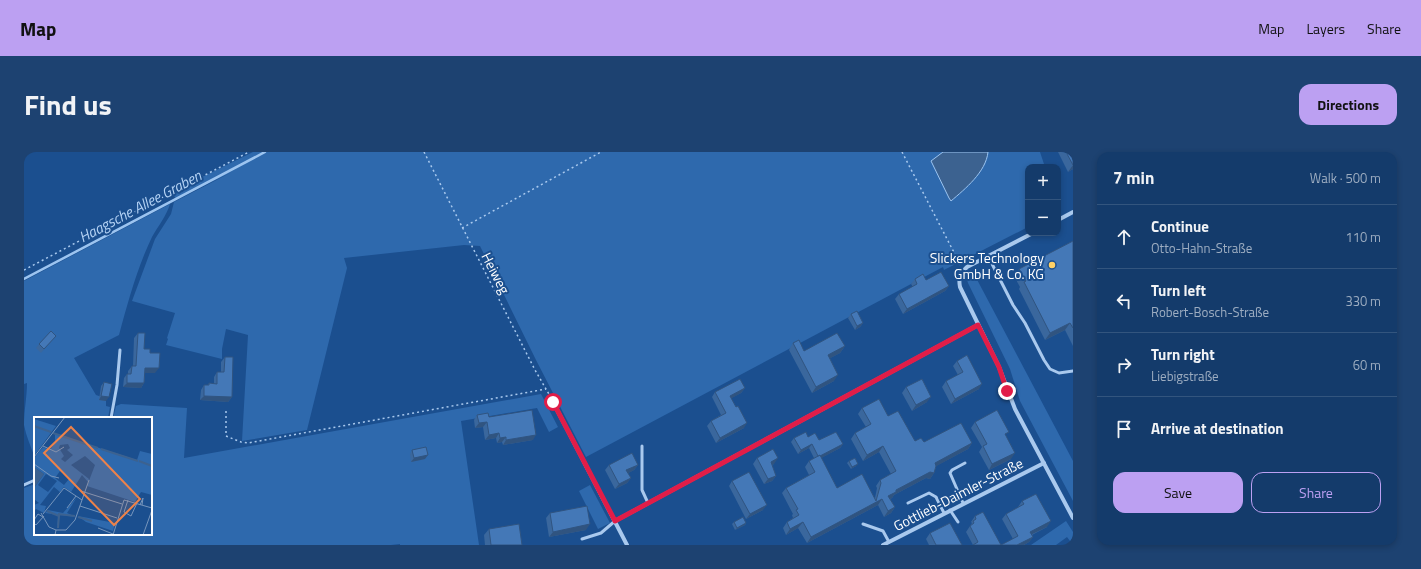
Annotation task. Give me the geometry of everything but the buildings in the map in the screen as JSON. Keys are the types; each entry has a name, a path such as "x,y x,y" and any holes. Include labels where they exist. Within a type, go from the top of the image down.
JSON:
{"street":[{"path":"1061,218 1073,212"},
{"path":"1027,236 963,270 959,278 960,287 999,367 1013,405 1073,518"},
{"path":"615,521 978,325"},
{"path":"553,402 627,545"},
{"name":"Gottlieb-Daimler-Straße","path":"884,545 963,503 1044,463"}],"lane":[{"path":"988,256 1013,305 1025,323 1050,369 1059,373 1073,371"},
{"path":"111,417 117,385 120,350"},
{"path":"642,446 642,490 648,503"},
{"path":"963,503 950,473 952,470 965,463"},
{"path":"24,485 34,480"},
{"path":"908,503 929,493 936,497 944,513"},
{"path":"950,510 958,522"},
{"path":"582,539 601,533 615,521"},
{"path":"863,524 883,531 889,542"}],"path":[{"path":"24,270 250,152"},
{"name":"Heiweg","path":"424,152 535,370 553,402"},
{"path":"462,228 601,152"},
{"path":"902,152 963,270"},
{"path":"226,411 226,436 248,443 546,389"}],"shaded area":[{"path":"253,152 1040,152 1044,164 1025,164 1025,229 944,270 943,267 586,457 480,246 464,245 344,258 347,268 307,430 242,441 248,335 226,329 222,349 222,359 166,345 175,313 132,301 155,239 171,214 174,202 232,172 176,199 173,194 176,190"},
{"path":"943,152 988,152 983,166 974,180 951,201 931,161"},
{"path":"170,204 152,237 142,261 133,285 119,335 74,358 96,395 106,401 106,406 110,407 108,417 34,417 34,455 24,425 27,383 24,384 24,281"},
{"path":"973,272 1073,461 1073,501 1020,401 1010,369 968,283 968,276"},
{"path":"541,394 558,427 549,432 537,408 461,421 479,545 24,545 24,488 34,484 34,535 152,535 152,417 113,417 116,406 121,404 187,408 184,458"},
{"path":"590,485 610,523 598,529 579,491"},
{"path":"1066,521 1073,532 1073,545 1067,537 1056,545 1031,545"}],"waterway":[{"name":"Haagsche Allee Graben","path":"24,279 265,152"}],"place":[{"name":"Slickers Technology GmbH & Co. KG","path":"1052,265"}],"route":[{"path":"553,402 615,521 978,325 1003,375 1007,391"}]}
